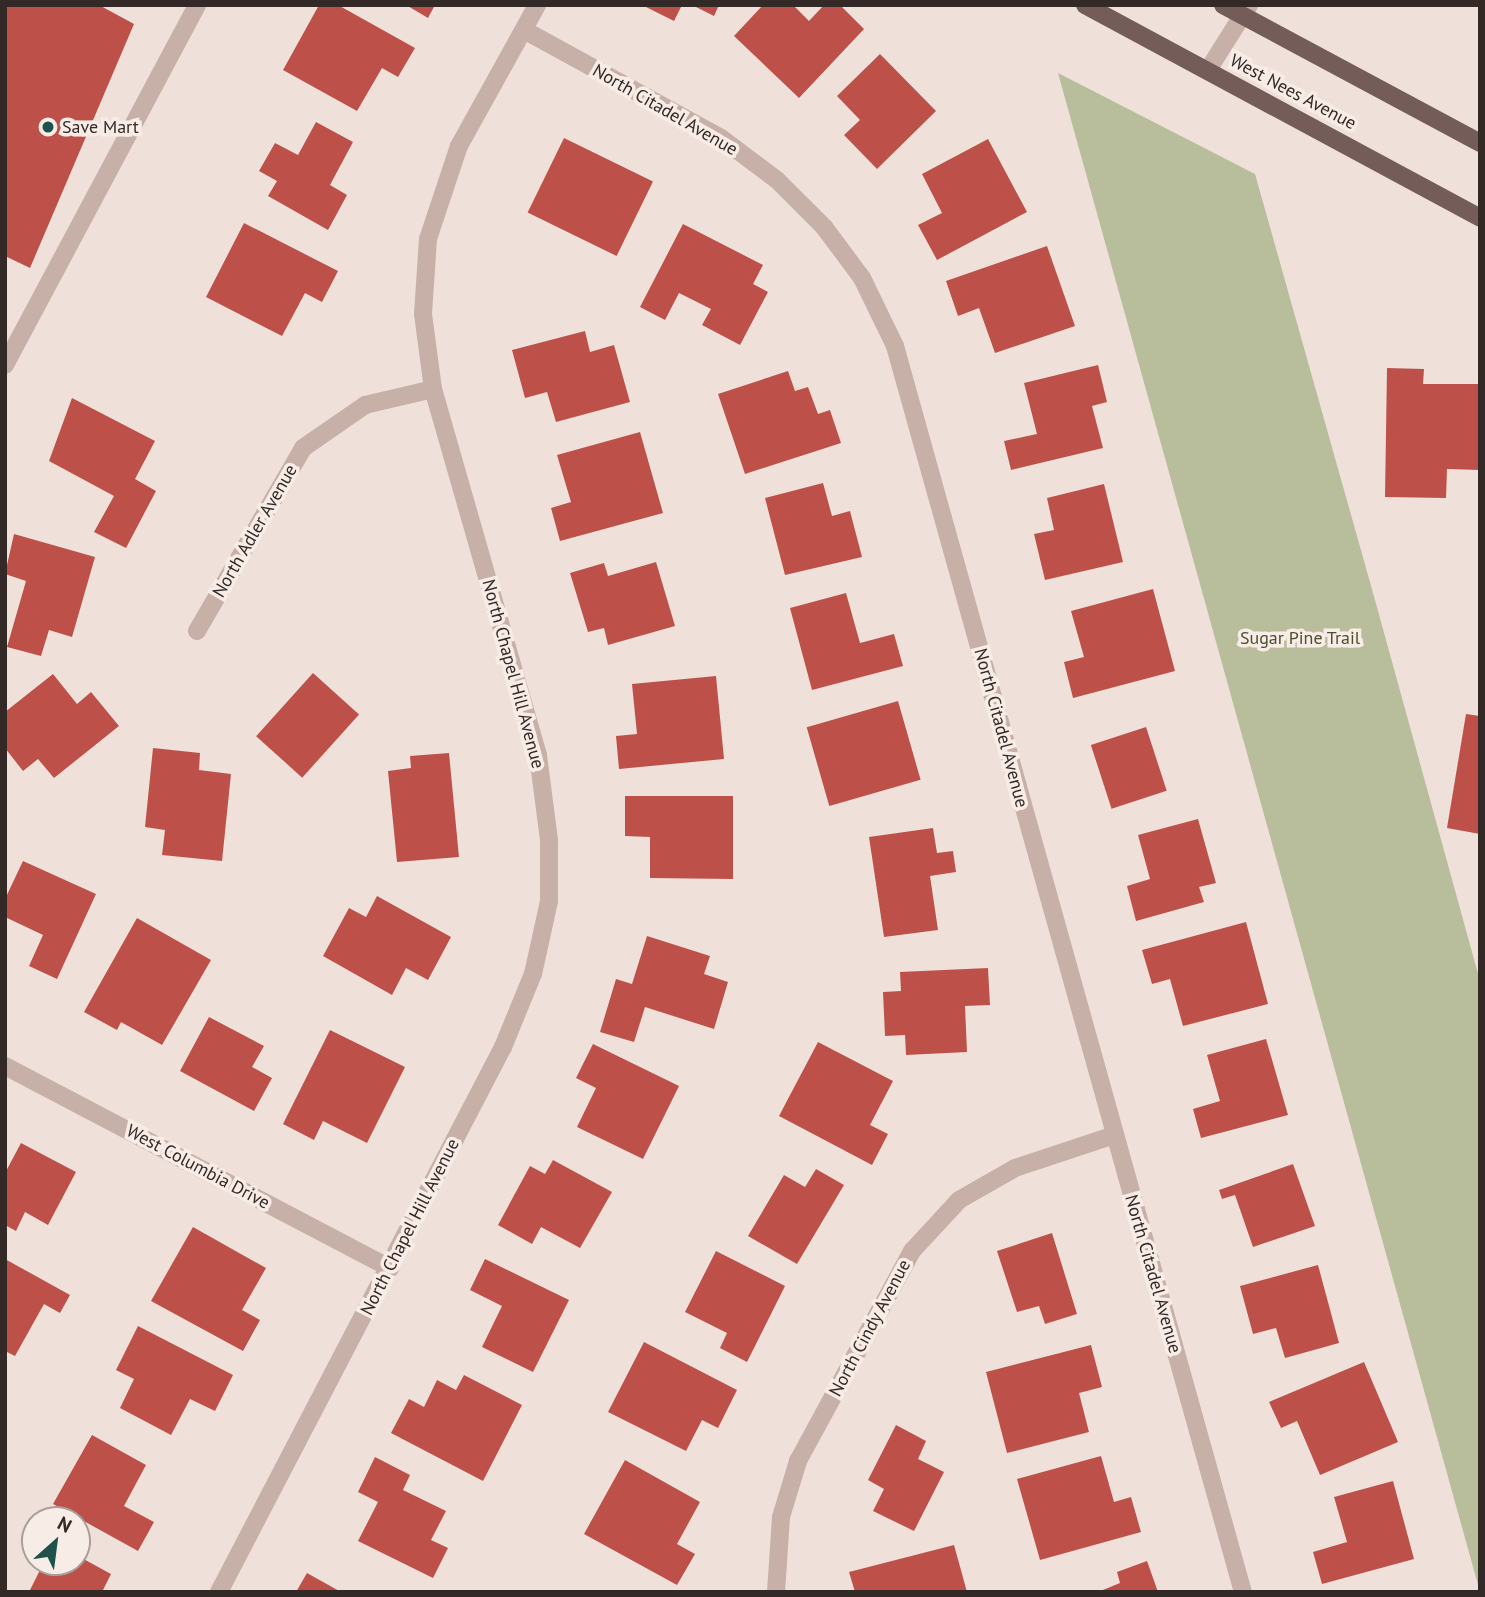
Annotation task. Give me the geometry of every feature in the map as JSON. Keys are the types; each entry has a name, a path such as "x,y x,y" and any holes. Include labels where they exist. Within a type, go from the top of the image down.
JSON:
{"main road":[{"name":"West Nees Avenue","path":"1085,5 1480,218"},
{"path":"1237,7 1480,143"}],"street":[{"path":"5,365 197,5"},
{"name":"North Chapel Hill Avenue","path":"219,1592 390,1268 502,1047 533,974 549,901 550,840 538,755 433,389 423,314 428,239 459,146 537,5"},
{"path":"1208,70 1237,7"},
{"name":"North Citadel Avenue","path":"524,30 721,138 777,180 862,278 895,346 1243,1592"},
{"name":"North Adler Avenue","path":"197,631 303,448 365,405 433,389"},
{"name":"West Columbia Drive","path":"5,1066 390,1268"},
{"name":"North Cindy Avenue","path":"776,1592 782,1517 799,1461 912,1251 959,1200 1015,1168 1114,1135"}],"green space":[{"name":"Sugar Pine Trail","path":"1058,73 1255,174 1375,600 1480,981 1480,1592"}],"building":[{"name":"Save Mart","path":"5,5 99,5 134,24 30,268 5,256"},
{"path":"319,5 338,5 415,48 398,77 382,68 357,111 283,70"},
{"path":"406,5 435,5 428,18"},
{"path":"642,5 682,5 674,21"},
{"path":"692,5 719,5 714,16"},
{"path":"763,5 793,5 809,21 824,5 840,5 864,29 799,98 734,36"},
{"path":"880,54 936,111 877,169 844,135 860,120 837,96"},
{"path":"316,122 353,142 330,185 347,195 328,230 268,196 277,181 259,171 275,143 298,155"},
{"path":"564,138 653,181 617,256 528,213"},
{"path":"988,139 1027,212 937,260 918,225 942,213 922,174"},
{"path":"244,223 338,271 322,302 305,293 282,336 206,297"},
{"path":"683,224 763,265 753,284 768,292 740,345 702,325 711,309 679,293 665,320 640,307"},
{"path":"1047,246 1075,326 995,353 979,308 958,316 946,281"},
{"path":"585,331 590,352 614,345 630,402 556,422 547,392 525,398 512,350"},
{"path":"1098,365 1107,402 1092,406 1103,448 1011,470 1004,441 1037,434 1024,383"},
{"path":"1387,368 1424,369 1423,384 1480,384 1480,470 1447,469 1446,498 1385,497"},
{"path":"788,371 795,391 808,387 818,414 830,410 841,443 745,474 718,394"},
{"path":"72,398 155,441 135,479 156,491 126,548 94,532 114,496 49,461"},
{"path":"640,432 663,513 560,541 551,508 571,502 557,455"},
{"path":"823,483 832,516 850,511 862,557 785,575 765,498"},
{"path":"1104,484 1123,562 1045,580 1034,534 1054,530 1047,498"},
{"path":"14,534 95,557 72,637 49,630 41,656 7,647 26,581 5,574"},
{"path":"656,562 675,626 608,645 604,628 588,632 570,573 604,563 608,576"},
{"path":"1153,589 1175,671 1073,698 1064,662 1084,657 1071,611"},
{"path":"846,593 860,643 894,634 903,666 812,690 790,608"},
{"path":"313,673 359,714 302,778 256,736"},
{"path":"53,674 77,704 91,692 119,726 54,778 38,759 23,771 5,748 5,712"},
{"path":"716,676 724,759 619,769 616,736 637,734 632,684"},
{"path":"898,701 921,780 829,806 807,727"},
{"path":"1466,714 1480,716 1480,834 1447,828"},
{"path":"1146,727 1167,791 1112,809 1091,745"},
{"path":"153,748 200,753 199,770 231,774 222,861 162,855 165,830 145,827"},
{"path":"449,753 459,857 397,862 388,771 411,768 410,756"},
{"path":"625,796 733,796 733,879 650,878 650,837 625,836"},
{"path":"1198,819 1216,883 1199,887 1204,902 1136,921 1127,886 1150,879 1138,835"},
{"path":"933,828 937,853 953,851 956,872 930,876 938,930 884,937 869,837"},
{"path":"23,861 96,894 57,979 29,966 43,935 5,917 5,899"},
{"path":"377,896 451,937 428,980 406,968 392,995 323,956 349,908 366,917"},
{"path":"137,918 211,960 162,1045 121,1022 117,1030 84,1012"},
{"path":"1246,922 1268,1004 1183,1026 1170,979 1152,984 1142,950"},
{"path":"647,936 710,956 704,974 728,982 714,1029 645,1007 634,1042 600,1032 616,979 632,984"},
{"path":"988,968 990,1005 965,1006 967,1052 906,1055 905,1035 885,1036 883,992 901,991 900,972"},
{"path":"209,1017 264,1046 252,1067 272,1078 254,1111 180,1071"},
{"path":"330,1030 405,1067 367,1143 323,1121 314,1140 283,1124"},
{"path":"1266,1039 1288,1115 1201,1138 1193,1109 1220,1101 1207,1055"},
{"path":"818,1042 893,1081 870,1125 888,1134 872,1165 779,1116"},
{"path":"593,1044 679,1086 643,1159 577,1127 596,1088 576,1078"},
{"path":"21,1143 76,1172 48,1225 25,1212 16,1231 5,1225 5,1173"},
{"path":"553,1160 612,1192 580,1248 541,1227 532,1244 498,1225 530,1166 545,1174"},
{"path":"1293,1164 1315,1226 1253,1247 1235,1195 1222,1199 1219,1190"},
{"path":"816,1169 844,1185 797,1264 748,1236 784,1175 805,1187"},
{"path":"193,1227 266,1268 242,1310 260,1320 243,1351 151,1301"},
{"path":"1052,1233 1077,1314 1045,1324 1039,1306 1017,1312 997,1251"},
{"path":"716,1251 785,1286 747,1362 720,1348 727,1333 685,1312"},
{"path":"5,1259 70,1295 60,1313 44,1304 15,1356 5,1351"},
{"path":"485,1259 569,1300 533,1372 482,1347 502,1306 470,1290"},
{"path":"1318,1265 1339,1343 1285,1358 1276,1328 1253,1334 1240,1286"},
{"path":"138,1326 233,1375 215,1411 190,1399 171,1435 120,1408 134,1379 116,1370"},
{"path":"644,1342 737,1390 718,1428 702,1420 686,1451 608,1412"},
{"path":"1091,1345 1102,1387 1079,1393 1089,1432 1007,1453 986,1372"},
{"path":"1364,1362 1398,1442 1320,1475 1297,1421 1281,1428 1269,1402"},
{"path":"464,1375 522,1405 483,1481 391,1433 409,1399 424,1407 437,1380 456,1390"},
{"path":"896,1425 926,1441 918,1459 944,1472 914,1531 873,1511 884,1489 868,1480"},
{"path":"92,1435 146,1465 124,1506 154,1522 138,1551 91,1525 91,1506 53,1504"},
{"path":"1101,1456 1114,1502 1131,1497 1141,1532 1040,1560 1017,1479"},
{"path":"375,1457 410,1475 403,1490 446,1511 431,1540 448,1548 433,1578 358,1541 378,1502 358,1492"},
{"path":"625,1460 700,1502 677,1544 695,1554 677,1585 584,1534"},
{"path":"1393,1481 1414,1559 1322,1584 1313,1552 1347,1542 1334,1497"},
{"path":"954,1545 967,1592 855,1592 849,1572"},
{"path":"1147,1561 1158,1592 1098,1592 1120,1583 1117,1572"},
{"path":"91,1563 111,1574 102,1592 29,1592 37,1576 91,1576"},
{"path":"307,1573 341,1592 296,1592"}],"place":[{"name":"Save Mart","path":"48,127"}]}
